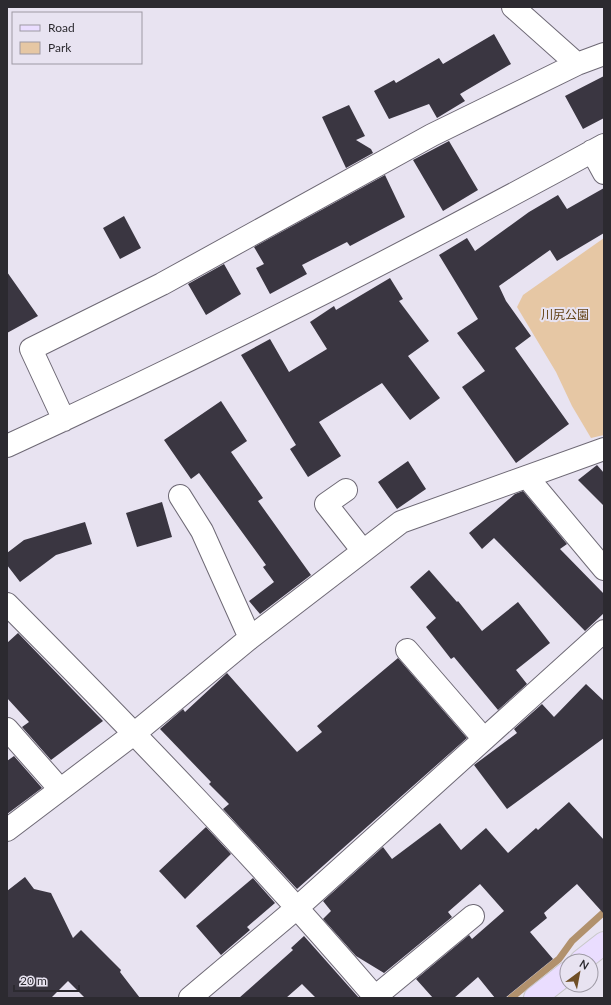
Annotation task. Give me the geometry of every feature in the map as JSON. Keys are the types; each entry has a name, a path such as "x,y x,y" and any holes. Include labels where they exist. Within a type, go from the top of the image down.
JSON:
{"main road":[{"path":"591,953 604,943"},
{"path":"535,998 559,979"}],"street":[{"path":"513,7 577,64"},
{"path":"64,420 31,349 162,284 432,135 577,64 604,54"},
{"path":"7,446 64,420 384,263 598,148 604,173"},
{"path":"7,830 59,788 135,733 250,638 401,522 604,449"},
{"path":"528,477 604,569"},
{"path":"346,490 326,504 363,551"},
{"path":"180,496 202,531 250,638"},
{"path":"7,604 135,733 298,907 376,997 473,916"},
{"path":"190,998 298,907 604,631"},
{"path":"407,650 484,739"},
{"path":"7,729 59,788"}],"green space":[{"name":"川尻公園","path":"604,238 604,435 591,438 572,406 556,372 517,307 523,295"}],"building":[{"path":"494,34 511,64 460,94 465,101 437,118 429,104 389,119 374,91 394,80 396,83 439,58 443,64"},
{"path":"604,76 604,118 583,129 565,96"},
{"path":"349,105 365,136 356,140 371,149 373,153 346,168 322,117"},
{"path":"449,141 478,190 443,211 413,160"},
{"path":"385,175 405,217 350,246 347,242 302,265 307,274 270,294 256,268 264,264 254,247"},
{"path":"604,188 604,233 557,261 550,250 499,286 506,301 531,336 515,348 569,424 516,463 462,387 485,371 457,333 478,319 439,255 467,238 475,251 529,212 558,195 567,209"},
{"path":"124,216 141,248 120,259 103,228"},
{"path":"224,264 241,294 206,315 188,284"},
{"path":"7,272 38,316 7,333"},
{"path":"390,278 403,299 399,301 429,341 408,356 440,398 410,420 382,383 319,422 341,456 308,477 290,449 296,445 241,355 270,339 289,372 327,349 310,322 334,306 336,310"},
{"path":"221,401 247,441 231,452 263,498 258,501 311,575 260,614 249,601 274,582 263,567 266,565 199,473 191,479 164,440"},
{"path":"408,461 426,489 397,509 378,482"},
{"path":"597,465 604,473 604,506 578,480"},
{"path":"523,491 567,544 560,549 604,594 604,613 585,631 494,538 482,549 469,533 515,494"},
{"path":"162,502 172,537 137,547 126,513"},
{"path":"85,522 92,544 56,555 20,582 7,565 7,553 24,540"},
{"path":"429,570 457,602 458,601 482,631 518,602 550,643 516,670 527,684 498,710 454,657 451,659 426,627 436,618 410,587"},
{"path":"18,633 103,721 51,760 22,727 29,722 7,698 7,643"},
{"path":"398,658 467,738 297,889 223,809 229,804 209,784 211,782 160,729 183,709 185,712 227,673 297,752 322,732 317,726"},
{"path":"586,684 604,701 604,738 507,809 474,765 517,733 514,729 542,704 554,717"},
{"path":"14,756 42,788 7,814 7,761"},
{"path":"569,802 604,840 604,914 577,884 544,913 547,918 530,932 553,959 505,998 495,998 478,977 454,998 433,998 416,979 469,935 472,939 504,911 480,884 448,912 452,917 384,973 356,956 323,919 331,911 323,901 383,847 392,859 440,823 461,850 486,828 508,853 536,828 538,830"},
{"path":"206,827 231,854 185,899 159,871"},
{"path":"25,877 34,889 51,893 73,938 81,930 121,970 120,972 140,998 85,998 68,981 51,998 7,998 7,891"},
{"path":"253,878 275,903 247,927 250,930 221,955 196,926"},
{"path":"304,936 359,998 316,998 302,984 286,998 239,998 293,950 291,948"}],"waterway":[{"path":"511,998 559,959 572,941 604,912"}]}
